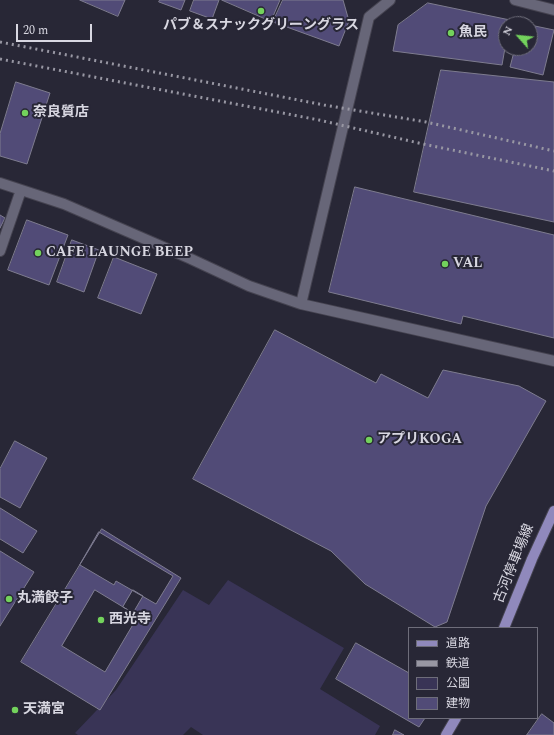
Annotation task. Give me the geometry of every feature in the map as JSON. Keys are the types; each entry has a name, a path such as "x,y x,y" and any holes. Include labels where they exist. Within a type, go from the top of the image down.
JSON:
{"main road":[{"name":"古河停車場線","path":"504,627 551,525 554,511"},
{"path":"446,735 455,719"}],"street":[{"path":"515,0 554,10"},
{"path":"301,304 369,17 384,1"},
{"path":"0,183 64,204 191,258 249,286 301,304 554,360"},
{"path":"0,251 21,190"}],"green space":[{"path":"228,580 344,648 320,689 380,726 375,735 203,735 191,727 183,735 78,735 75,733 116,690 183,590 209,605"}],"building":[{"path":"80,0 125,0 118,16"},
{"path":"160,0 185,0 181,10 159,2"},
{"path":"194,0 219,0 212,19 190,11"},
{"name":"パブ＆スナックグリーングラス","path":"222,0 280,0 271,21"},
{"path":"283,0 343,0 349,21 339,46 273,22"},
{"name":"魚民","path":"428,3 498,18 498,56 504,56 502,65 393,51 398,25"},
{"path":"538,27 554,30 543,75 510,67 513,56 538,56"},
{"path":"441,70 554,82 554,222 414,192"},
{"name":"奈良質店","path":"16,82 50,93 27,164 0,156 0,134"},
{"name":"VAL","path":"355,187 554,235 554,338 463,316 461,324 329,292"},
{"path":"0,215 5,218 0,228"},
{"name":"CAFE LAUNGE BEEP","path":"27,220 68,235 49,285 8,270"},
{"path":"72,240 99,250 84,292 57,282"},
{"path":"114,257 157,274 141,314 98,298"},
{"name":"アプリKOGA","path":"275,330 376,383 381,374 428,398 443,370 519,386 546,401 486,506 447,622 435,627 365,584 331,551 193,479"},
{"path":"15,441 47,458 20,508 0,497 0,469"},
{"path":"0,508 37,531 23,553 0,539"},
{"name":"西光寺","path":"102,529 181,578 100,710 21,662"},
{"path":"99,532 173,576 156,604 116,581 114,585 80,565"},
{"name":"丸満餃子","path":"0,551 34,572 0,626"},
{"path":"95,590 138,616 105,672 62,646"},
{"path":"133,590 143,596 133,613 123,607"},
{"path":"356,643 408,672 408,719 424,719 419,727 336,679"},
{"path":"542,714 554,723 554,735 527,735"},
{"path":"395,730 404,735 393,735"}],"railway":[{"path":"0,42 324,105 426,122 554,151"},
{"path":"0,59 319,120 423,144 554,171"}],"place":[{"name":"パブ＆スナックグリーングラス","path":"261,11"},
{"name":"魚民","path":"451,33"},
{"name":"奈良質店","path":"25,113"},
{"name":"CAFE LAUNGE BEEP","path":"38,253"},
{"name":"VAL","path":"445,264"},
{"name":"アプリKOGA","path":"369,440"},
{"name":"丸満餃子","path":"9,599"},
{"name":"西光寺","path":"101,620"},
{"name":"天満宮","path":"15,710"}]}
